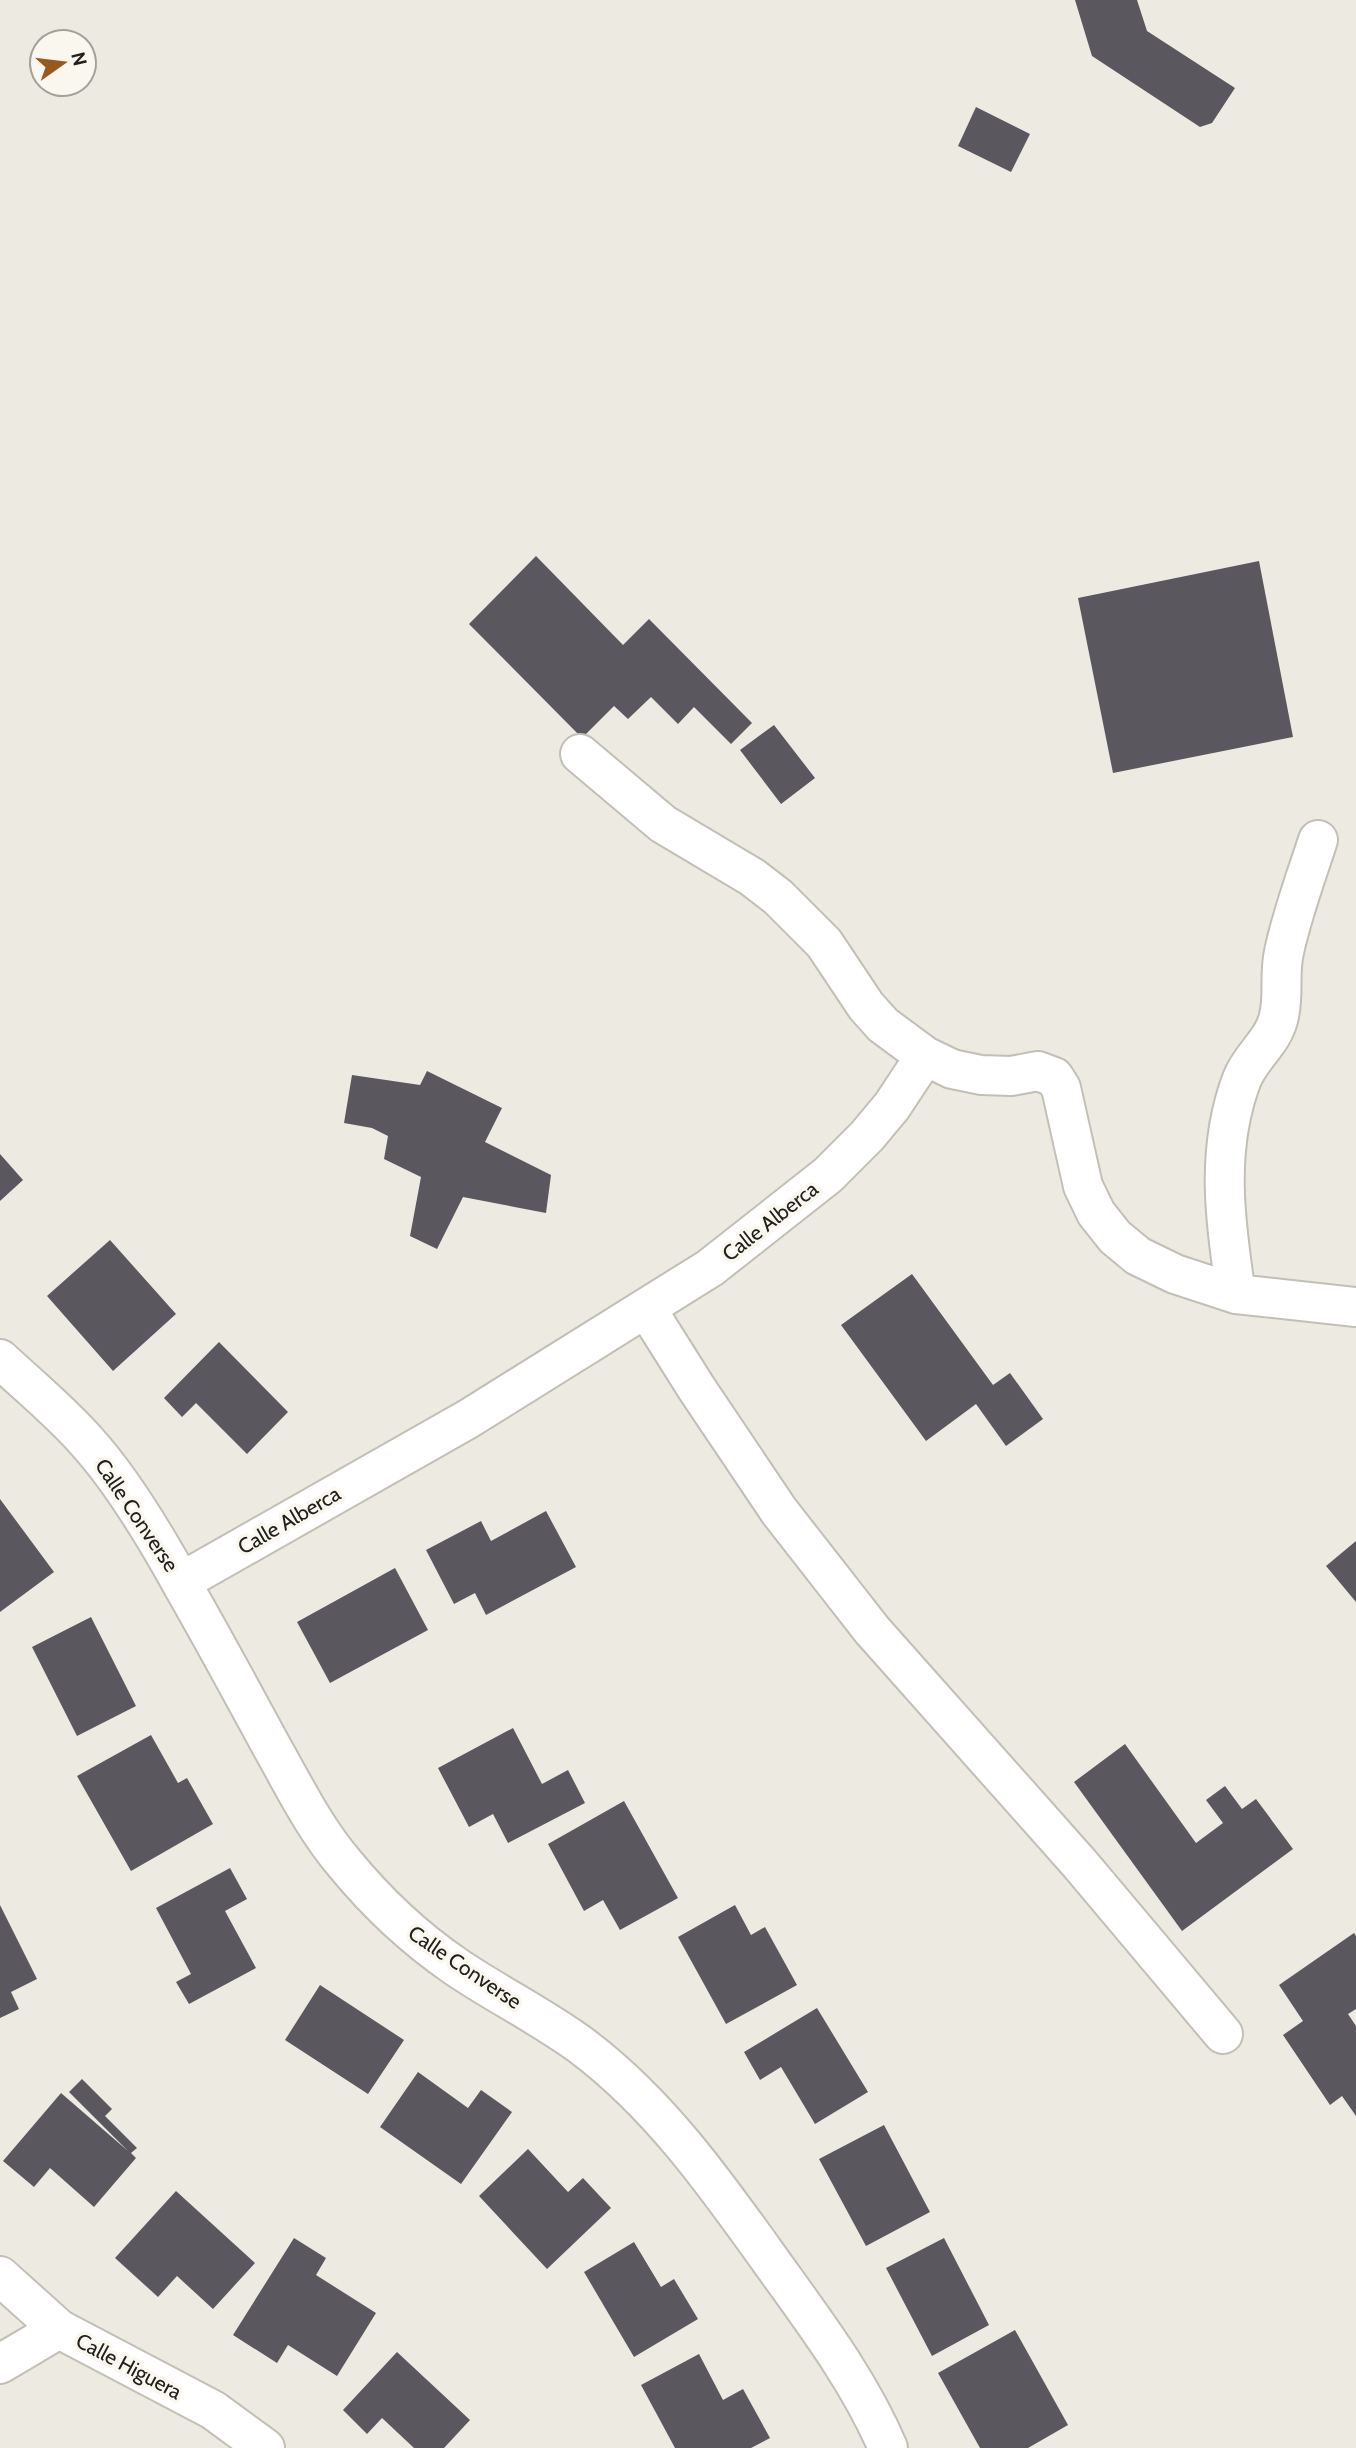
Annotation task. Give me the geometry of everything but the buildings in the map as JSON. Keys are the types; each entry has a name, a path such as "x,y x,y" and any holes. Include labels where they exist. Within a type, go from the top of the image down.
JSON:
{"street":[{"path":"580,754 663,824 752,877 778,897 824,943 866,1006 883,1025 925,1056 953,1069 981,1075 1011,1076 1038,1071 1054,1077 1062,1088 1083,1186 1096,1213 1115,1237 1138,1256 1175,1274 1236,1294 1356,1307"},
{"path":"1236,1294 1224,1189 1225,1147 1232,1110 1243,1076 1272,1035 1280,1015 1283,954 1318,841"},
{"name":"Calle Alberca","path":"181,1582 468,1419 710,1268 828,1175 892,1106 925,1056"},
{"path":"646,1308 696,1389 779,1511 872,1630 1080,1864 1223,2034"},
{"name":"Calle Converse","path":"0,1359 88,1442 118,1481 181,1582 311,1818 341,1861 375,1900 414,1935 456,1966 583,2047 625,2083 668,2126 723,2195 824,2334 888,2448"},
{"name":"Calle Higuera","path":"0,2276 59,2329 213,2410 265,2448"},
{"path":"0,2364 59,2329"}]}
